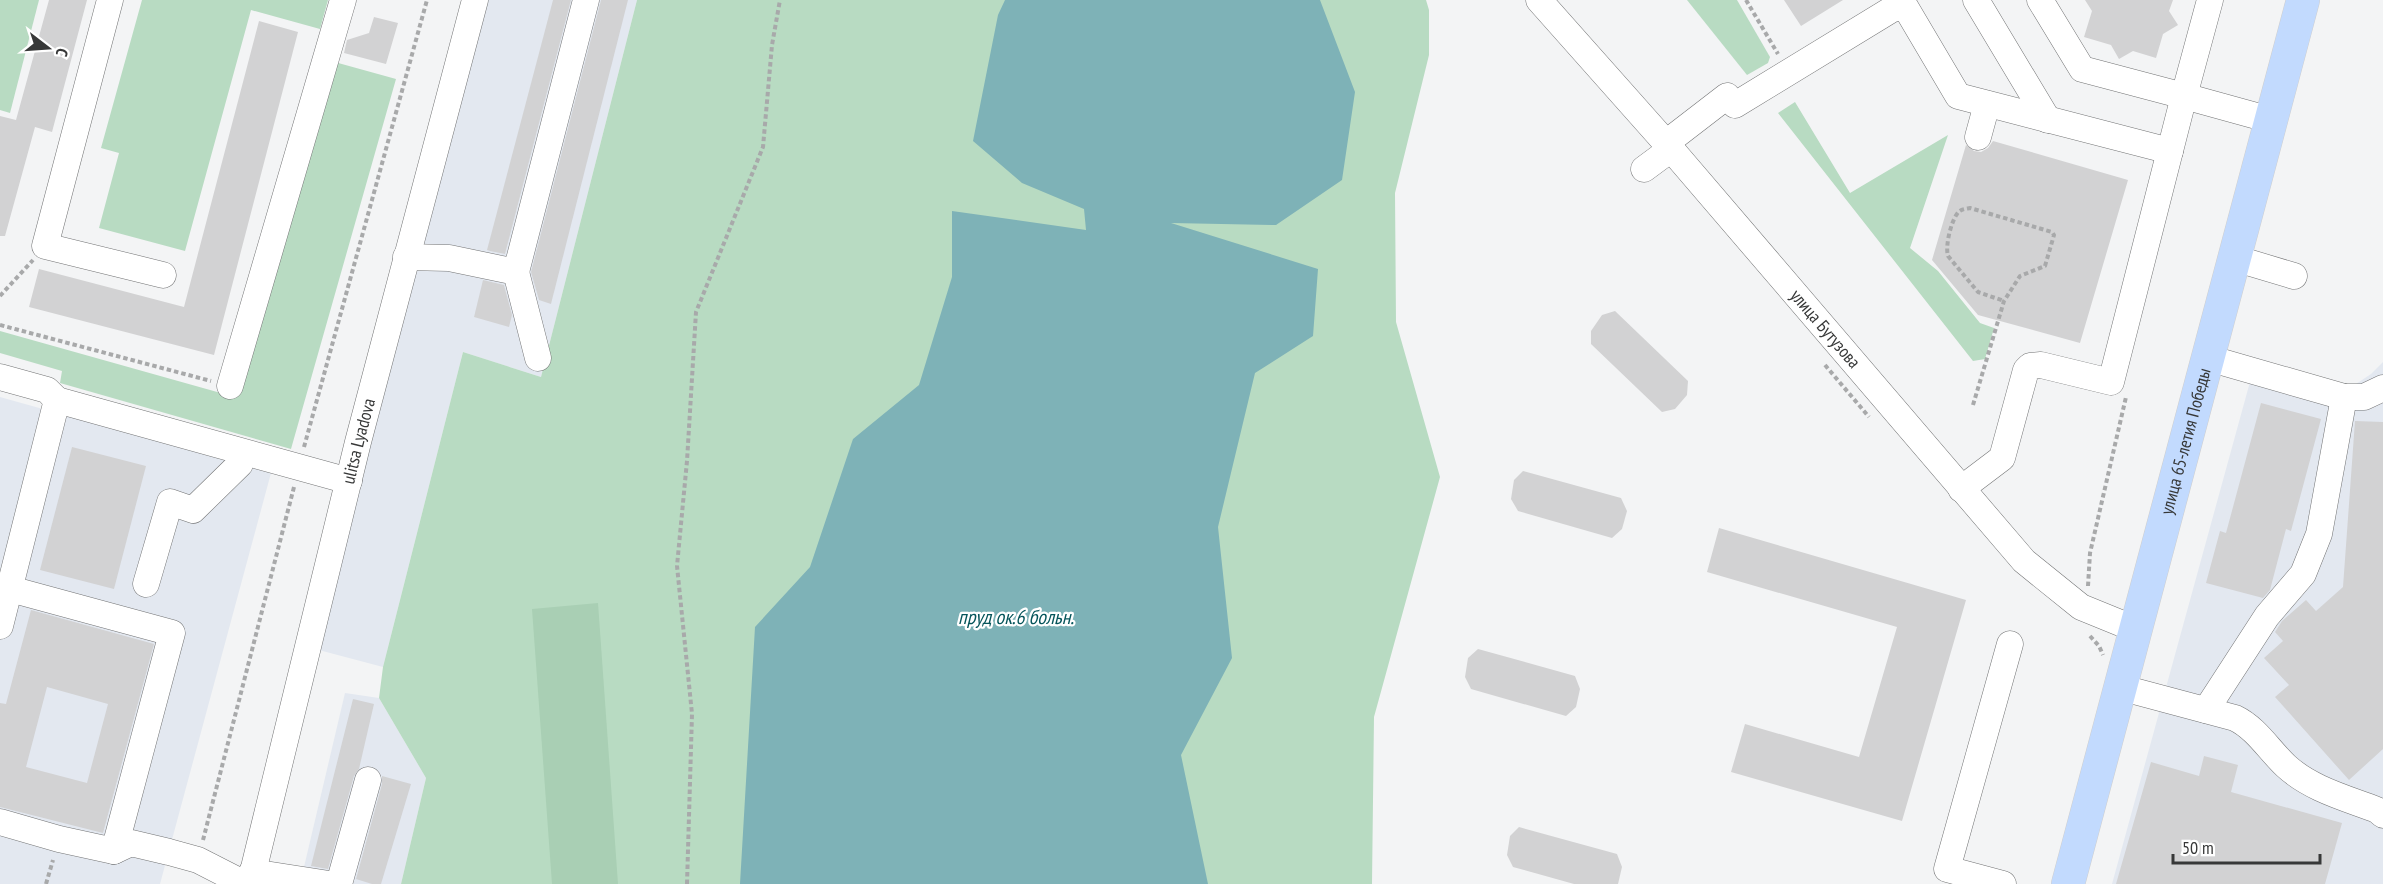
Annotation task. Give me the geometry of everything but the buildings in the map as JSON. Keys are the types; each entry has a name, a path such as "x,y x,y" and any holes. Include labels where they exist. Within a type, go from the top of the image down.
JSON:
{"main road":[{"name":"улица 65-летия Победы","path":"2068,884 2303,0"}],"street":[{"path":"110,0 45,246 163,275"},
{"path":"230,386 344,0"},
{"path":"470,0 475,0"},
{"name":"ulitsa Lyadova","path":"249,880 405,257 475,0"},
{"path":"538,358 516,272 586,0"},
{"name":"улица Бутузова","path":"1539,0 1668,146 2024,561 2081,607 2135,629"},
{"path":"1976,0 2048,120"},
{"path":"2040,0 2082,69 2271,120"},
{"path":"1961,489 2002,458 2026,370 2031,366 2041,365 2111,382 2210,0"},
{"path":"1644,169 1668,146 1731,101 1789,72 1894,8 1902,7 1906,8 1958,96 2170,151"},
{"path":"1978,136 1987,104"},
{"path":"405,257 516,272"},
{"path":"2234,258 2294,276"},
{"path":"2208,358 2344,397 2364,397 2383,388"},
{"path":"0,377 47,390 57,400 349,481"},
{"path":"2206,710 2267,616 2303,574 2319,534 2344,397"},
{"path":"0,626 57,400"},
{"path":"146,584 170,502 193,510 240,464 243,453"},
{"path":"10,589 172,633 114,851"},
{"path":"2003,884 1947,869 2010,644"},
{"path":"2119,687 2235,718 2246,723 2286,766 2308,783 2377,810 2383,815"},
{"path":"339,884 368,780"},
{"path":"0,822 59,839 114,851 131,843 198,860 249,880 328,884"}],"path":[{"path":"198,860 299,468 427,0"},
{"path":"687,884 692,714 677,566 687,461 696,312 763,147 772,45 780,0"},
{"path":"1746,0 1789,72"},
{"path":"1973,405 2004,301 2020,276 2045,266 2053,233 1970,208 1960,211 1956,215 1946,249 1948,256 1978,292 2004,301"},
{"path":"0,296 45,246"},
{"path":"0,325 230,386"},
{"path":"2088,591 2090,554 2126,394 2124,388 2111,382"},
{"path":"2089,634 2099,646 2119,687"}],"shaded area":[{"path":"481,0 637,0 541,377 463,352 383,667 315,649"},
{"path":"2256,360 2341,385 2356,384 2383,362 2383,884 2112,884"},
{"path":"0,397 271,473 160,884 0,884"},
{"path":"345,693 379,698 426,778 401,884 300,884"}],"green space":[{"path":"0,0 39,0 10,113 0,110"},
{"path":"142,0 328,0 320,29 251,10 185,251 99,228 119,153 101,148"},
{"path":"637,0 1426,0 1429,10 1429,55 1395,193 1396,322 1440,477 1374,717 1372,884 401,884 426,778 379,698 383,667 463,352 541,377"},
{"path":"1687,0 1737,0 1770,57 1768,63 1747,75"},
{"path":"331,61 396,79 291,449 60,383 62,371 0,353 0,331 235,397"},
{"path":"1795,102 1850,193 1948,135 1910,248 1938,271 1980,323 1994,328 1985,359 1973,361 1778,113"},
{"path":"598,603 618,884 552,884 532,609"}],"water":[{"name":"пруд ок.6 больн.","path":"1005,0 1320,0 1355,92 1342,180 1276,225 1171,223 1318,269 1313,336 1255,373 1218,527 1232,658 1181,755 1208,884 740,884 755,627 810,567 853,439 919,385 952,277 952,211 1086,230 1084,209 1022,183 973,141 998,15"}]}
